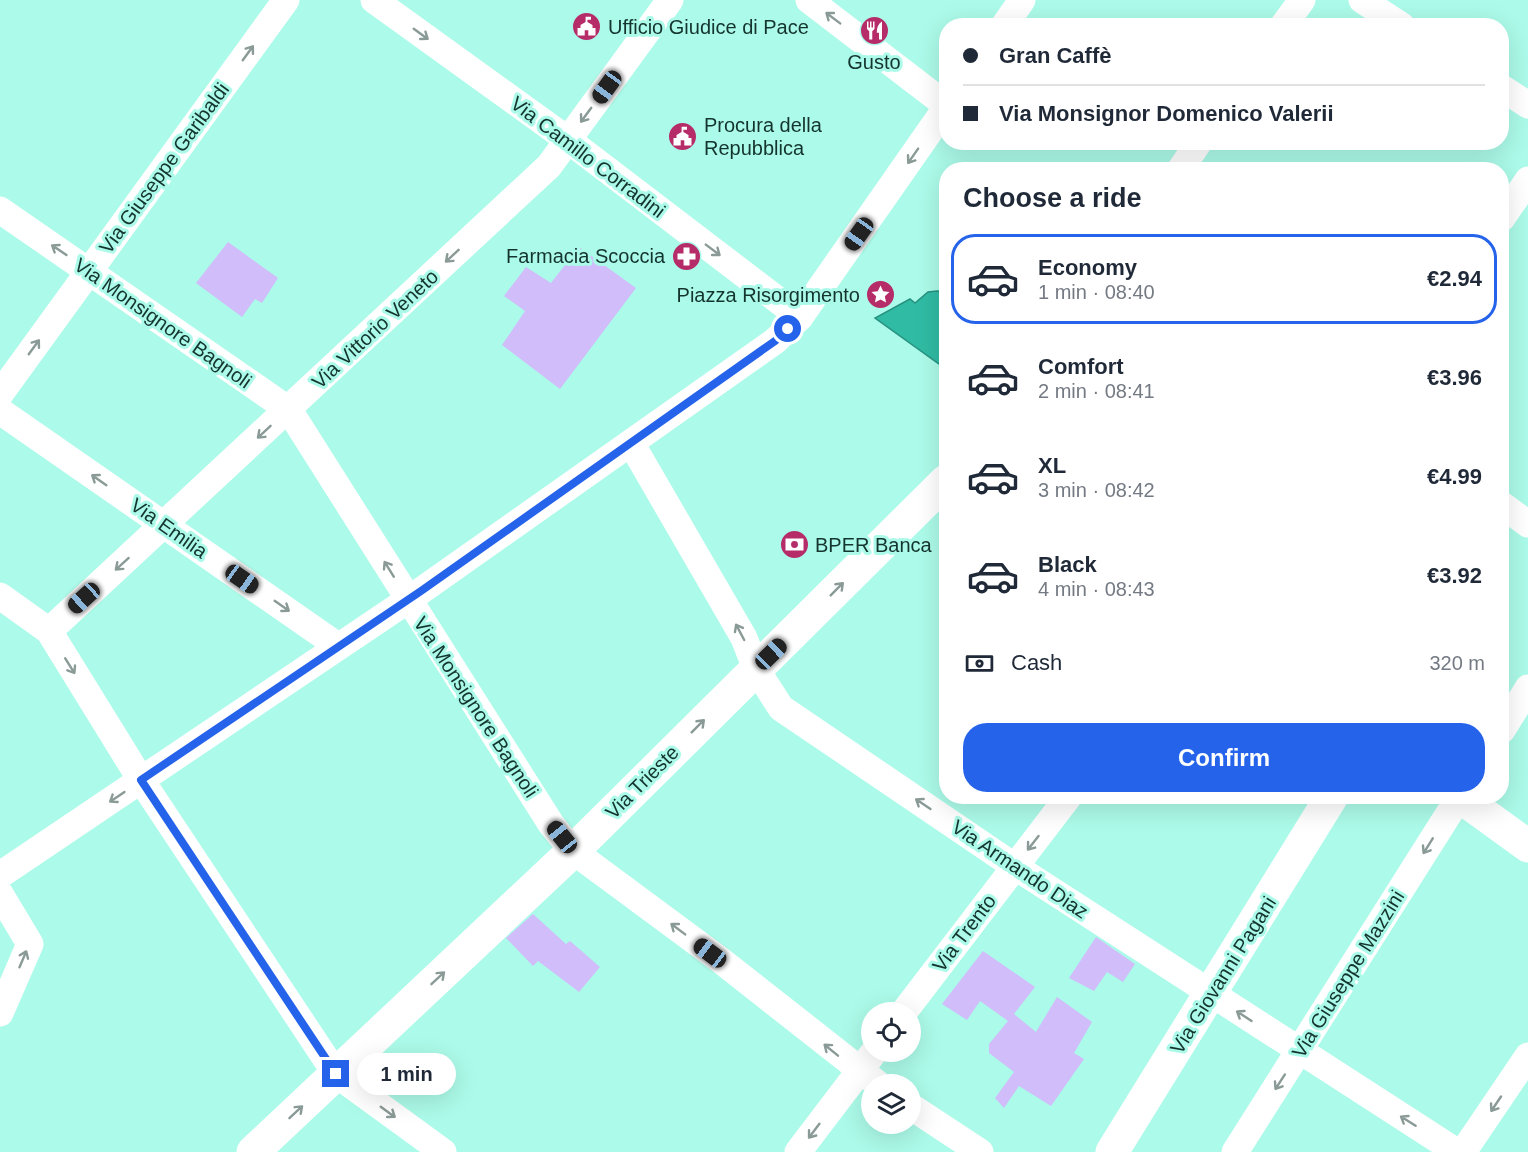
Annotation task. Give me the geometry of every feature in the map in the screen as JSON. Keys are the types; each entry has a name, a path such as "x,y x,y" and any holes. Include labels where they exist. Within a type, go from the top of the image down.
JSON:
{"street":[{"name":"Via Giuseppe Garibaldi","path":"0,394 286,0"},
{"name":"Via Camillo Corradini","path":"374,0 568,140 800,317"},
{"name":"Via Vittorio Veneto","path":"49,631 549,166 670,0"},
{"path":"809,0 939,101"},
{"path":"1010,18 1022,0"},
{"path":"1289,18 1302,0"},
{"path":"1362,0 1390,18"},
{"path":"1509,93 1528,105"},
{"path":"0,875 408,600 775,341 800,317 939,116"},
{"path":"1509,208 1528,180"},
{"name":"Via Monsignore Bagnoli","path":"0,210 288,410 552,824 573,850 871,1069"},
{"name":"Via Emilia","path":"0,411 338,646"},
{"name":"Via Armando Diaz","path":"631,443 744,638 756,669 781,708 1014,866 1457,1152"},
{"name":"Via Trieste","path":"253,1152 573,850 939,488"},
{"path":"1509,510 1528,524"},
{"path":"0,596 49,631 141,780 336,1074 443,1152"},
{"path":"1509,719 1528,688"},
{"name":"Via Trento","path":"912,1002 1063,804"},
{"name":"Via Giovanni Pagani","path":"1112,1152 1327,804"},
{"name":"Via Giuseppe Mazzini","path":"1235,1152 1455,804"},
{"path":"1469,804 1528,846"},
{"path":"0,894 30,944 0,1012"},
{"path":"1463,1152 1528,1056"},
{"path":"798,1152 871,1069"},
{"path":"921,1113 980,1152"}],"shaded area":[{"path":"228,242 278,278 262,303 255,299 242,317 196,283"},
{"path":"579,247 636,288 560,389 502,345 525,311 504,296 526,267 551,283"},
{"path":"939,291 939,364 875,318 910,299 915,303 928,292"},
{"path":"533,914 566,944 570,941 600,967 579,992 538,961 533,966 506,938"},
{"path":"1096,937 1135,964 1123,982 1107,972 1094,991 1069,978"},
{"path":"983,951 1035,987 1014,1014 1036,1032 1057,997 1092,1022 1074,1053 1084,1059 1051,1106 1019,1086 1004,1108 995,1098 1014,1072 989,1053 989,1044 1008,1021 980,1001 967,1020 942,1004"}],"place":[{"name":"Ufficio Giudice di Pace","path":"587,27"},
{"name":"Gusto","path":"874,31"},
{"name":"Procura della Repubblica","path":"683,137"},
{"name":"Farmacia Scoccia","path":"686,256"},
{"name":"Piazza Risorgimento","path":"881,295"},
{"name":"BPER Banca","path":"794,545"}],"route":[{"path":"336,1074 141,780 435,582 775,341 788,329"}]}
